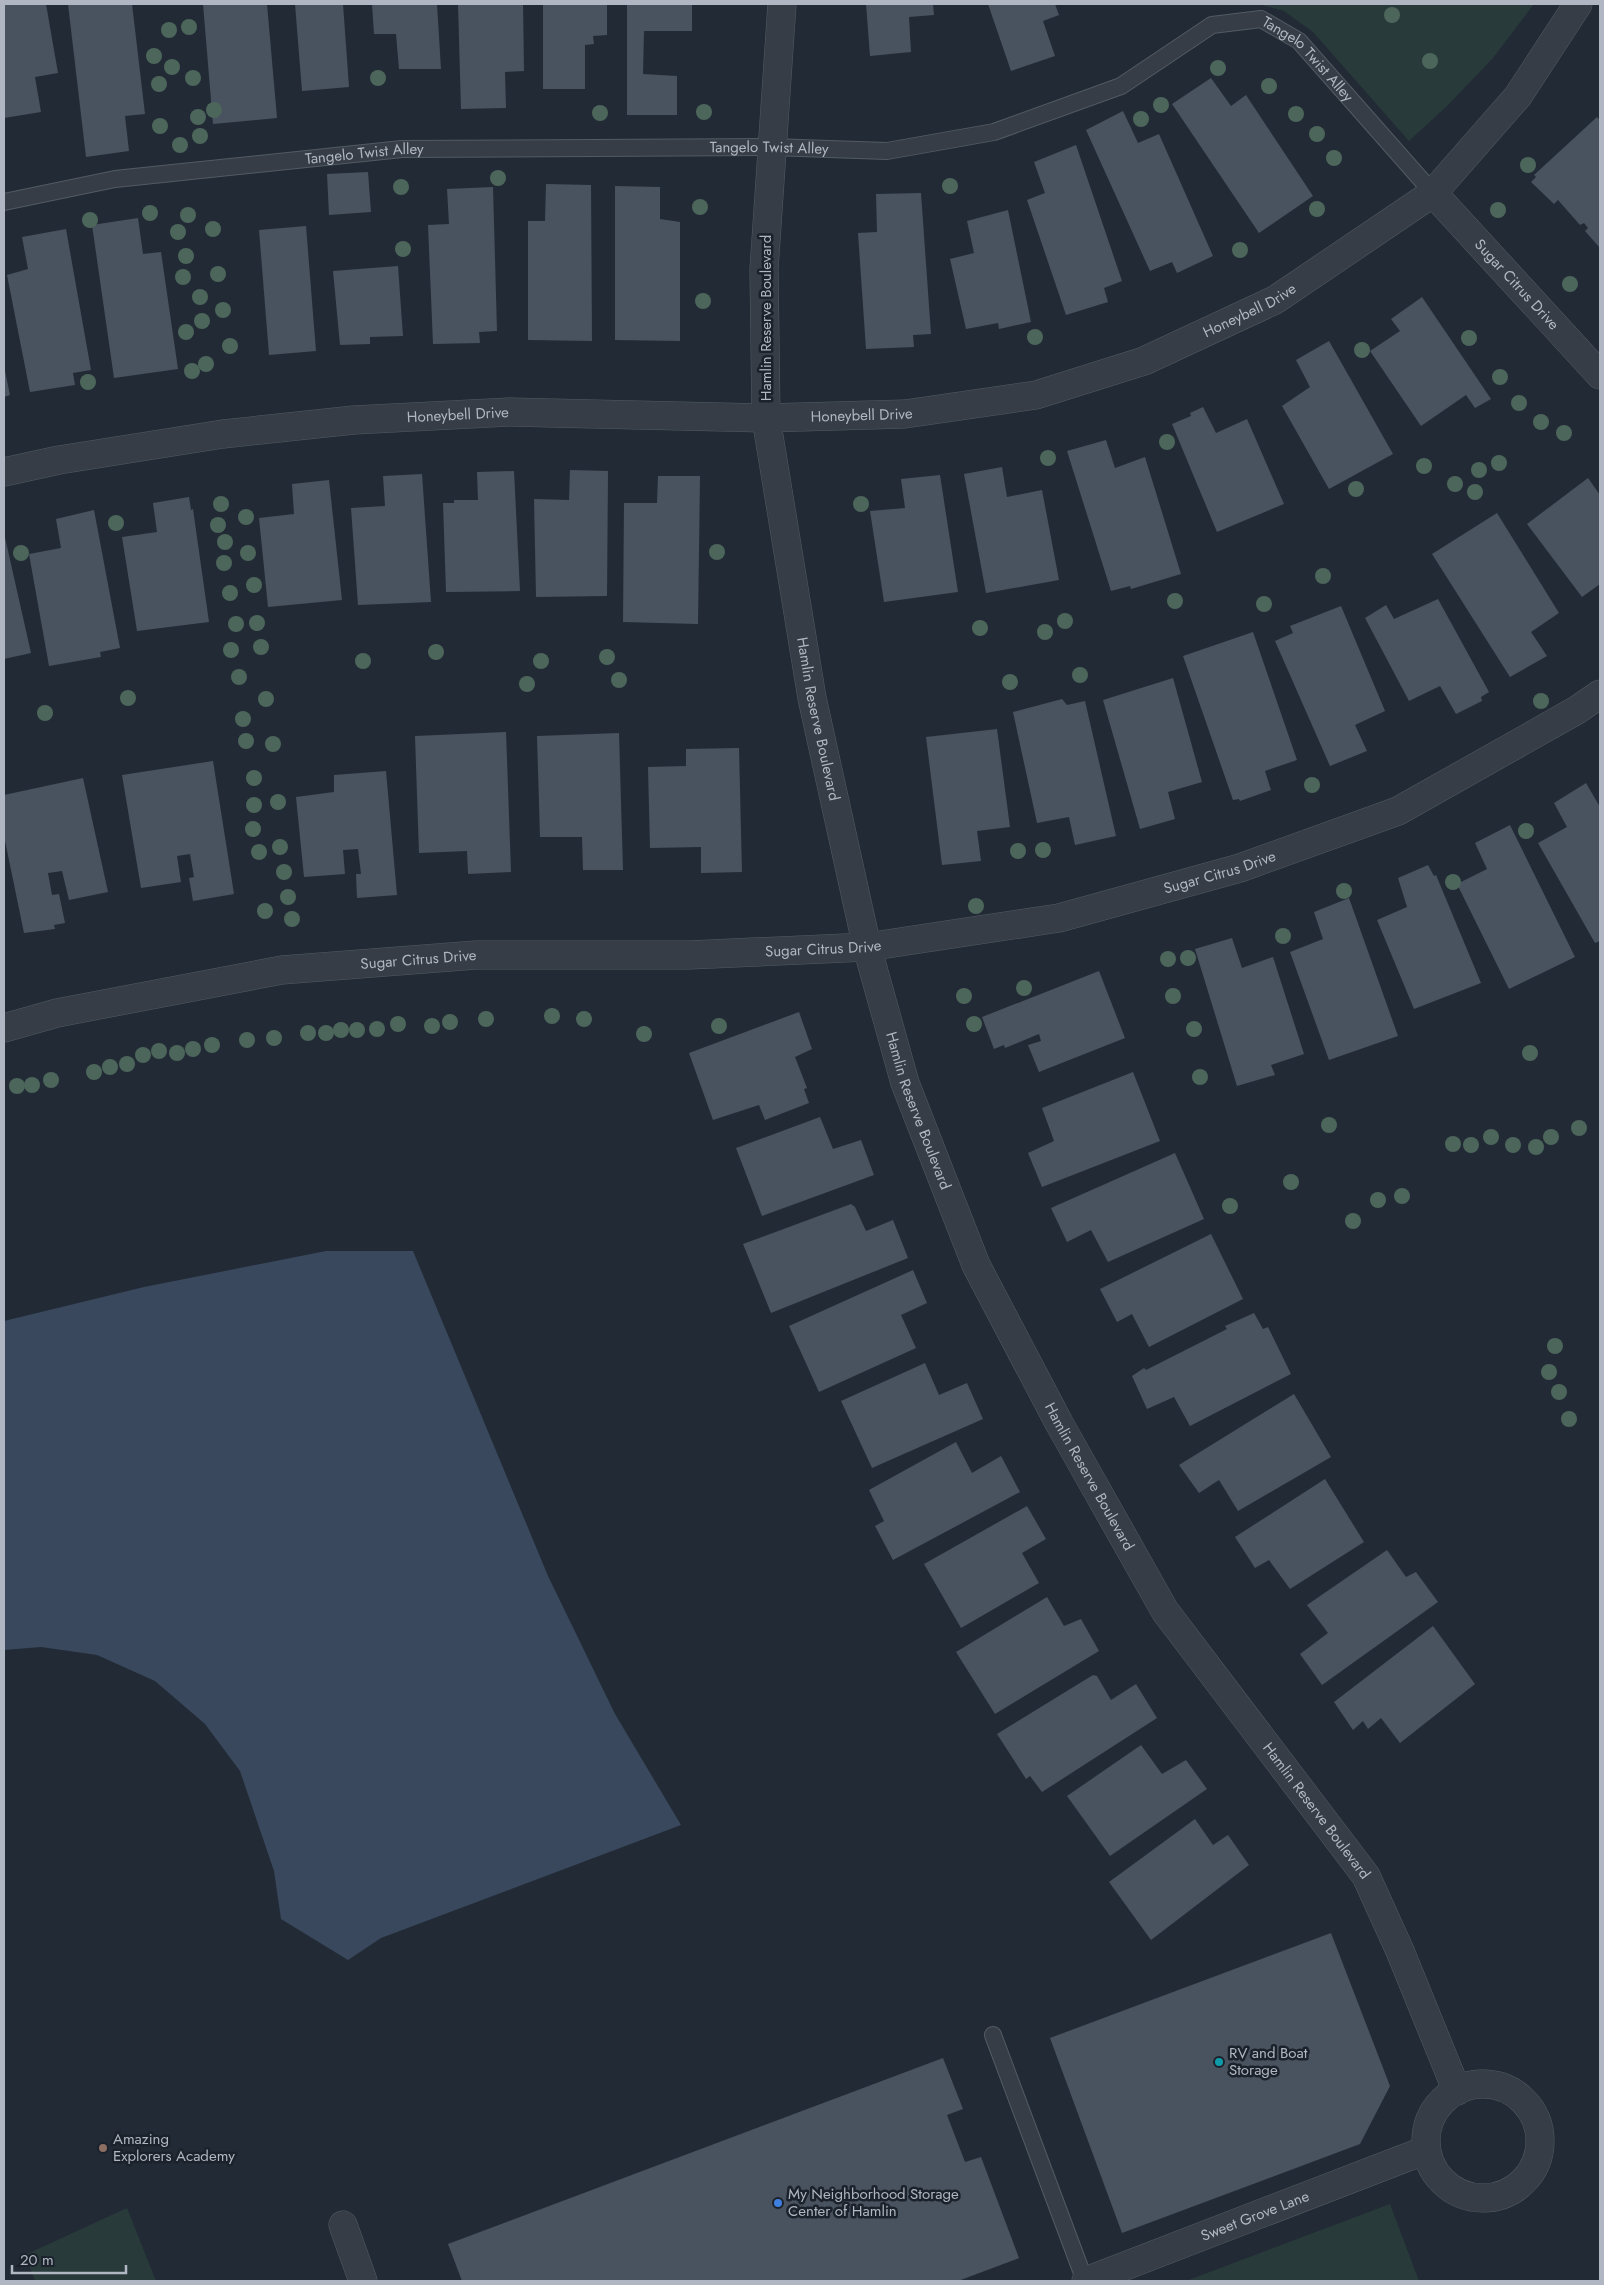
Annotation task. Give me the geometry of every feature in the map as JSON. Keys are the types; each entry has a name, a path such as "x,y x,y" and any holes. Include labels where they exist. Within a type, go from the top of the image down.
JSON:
{"street":[{"name":"Hamlin Reserve Boulevard","path":"782,4 764,268 766,418 812,698 867,947 905,1083 976,1265 1059,1423 1165,1611 1366,1876 1400,1951 1457,2090"},
{"name":"Honeybell Drive","path":"4,472 60,460 223,434 354,420 509,412 766,418 905,414 1036,395 1144,360 1275,300 1434,193 1518,96 1578,4"},
{"name":"Sugar Citrus Drive","path":"1434,193 1600,375"},
{"name":"Sugar Citrus Drive","path":"4,1028 57,1013 282,970 476,955 690,955 867,947 1059,918 1240,868 1398,811 1577,710 1600,694"},
{"path":"1476,2085 1495,2086 1514,2093 1528,2106 1537,2124 1540,2143 1536,2162 1526,2179 1510,2192 1492,2198 1474,2198 1457,2192 1442,2182 1432,2167 1426,2150 1426,2133 1432,2115 1442,2101 1457,2090 1476,2085"},
{"name":"Sweet Grove Lane","path":"1085,2281 1426,2150"},
{"path":"342,2226 363,2281"}],"lane":[{"name":"Tangelo Twist Alley","path":"4,202 115,179 402,149 771,147 887,151 994,132 1120,86 1212,25 1261,19 1299,41 1434,193"},
{"path":"993,2035 1085,2281"}],"shaded area":[{"path":"1258,4 1534,4 1493,58 1447,106 1409,141 1313,32 1284,11"},
{"path":"1390,2204 1419,2281 1186,2281"},
{"path":"127,2208 156,2281 35,2281 25,2255"}],"water":[{"path":"326,1251 413,1251 548,1576 615,1714 681,1825 381,1938 348,1960 281,1919 274,1871 240,1771 205,1724 155,1681 97,1655 41,1647 4,1650 4,1321 144,1287"}],"building":[{"path":"4,4 46,4 58,73 35,77 41,112 4,118"},
{"path":"68,4 132,4 145,114 125,116 129,151 86,157"},
{"path":"203,4 267,4 277,118 213,124"},
{"path":"295,4 343,4 349,87 302,91"},
{"path":"372,4 437,4 441,69 399,69 396,34 374,34"},
{"path":"458,4 523,4 524,71 505,72 506,108 461,109"},
{"path":"543,4 607,4 607,35 593,36 594,44 585,45 585,89 543,89"},
{"path":"627,4 692,4 692,31 644,31 643,74 677,76 677,115 627,115"},
{"path":"866,4 933,4 934,15 909,17 911,52 870,56"},
{"path":"988,4 1055,4 1059,15 1043,21 1055,56 1011,71"},
{"path":"1211,78 1231,106 1246,95 1313,196 1259,233 1172,104"},
{"path":"1123,111 1138,143 1159,134 1213,256 1177,273 1172,262 1150,271 1086,130"},
{"path":"1597,117 1600,120 1600,248 1585,231 1588,228 1584,223 1580,225 1558,200 1554,204 1531,182 1536,177 1534,175"},
{"path":"1076,145 1122,281 1104,288 1108,302 1066,315 1027,200 1045,193 1034,162"},
{"path":"368,172 371,212 329,215 327,174"},
{"path":"546,184 591,185 592,341 528,340 528,221 545,221"},
{"path":"615,186 660,187 660,219 680,222 680,341 615,340"},
{"path":"493,187 497,331 479,332 480,343 433,344 428,225 449,224 447,189"},
{"path":"921,193 931,334 913,335 914,347 866,349 858,233 877,232 876,194"},
{"path":"1008,210 1031,322 999,329 998,323 966,329 950,259 974,253 967,221"},
{"path":"138,218 143,254 161,252 178,369 114,378 92,225"},
{"path":"306,226 316,351 269,355 259,230"},
{"path":"66,229 91,370 73,373 75,385 30,392 7,275 28,269 22,237"},
{"path":"398,266 403,336 370,337 370,344 340,345 333,271"},
{"path":"1422,297 1491,399 1475,408 1466,395 1421,426 1370,351 1400,331 1391,319"},
{"path":"1329,341 1393,454 1329,489 1282,406 1310,387 1296,360"},
{"path":"4,366 10,395 4,397"},
{"path":"1203,407 1216,433 1247,419 1284,504 1217,532 1172,424 1191,416 1190,413"},
{"path":"1106,440 1115,468 1145,457 1181,574 1131,589 1130,586 1111,591 1067,451"},
{"path":"1002,467 1007,497 1042,490 1059,580 986,593 964,474"},
{"path":"570,470 608,471 607,596 536,597 534,499 569,500"},
{"path":"514,471 520,591 446,592 443,503 454,503 454,500 478,500 477,472"},
{"path":"422,474 431,602 358,605 351,508 385,506 383,476"},
{"path":"940,475 958,592 884,602 870,511 905,508 901,479"},
{"path":"658,476 700,476 698,624 623,622 624,503 657,503"},
{"path":"1588,478 1600,495 1600,584 1582,597 1527,524"},
{"path":"329,480 342,600 268,607 259,518 294,514 292,484"},
{"path":"189,497 191,510 193,509 209,622 137,631 122,537 157,532 153,503"},
{"path":"94,510 120,648 100,652 101,657 49,666 29,554 61,548 56,519"},
{"path":"1497,513 1559,613 1531,632 1547,656 1510,677 1432,554"},
{"path":"4,533 31,653 4,659"},
{"path":"1438,599 1489,692 1481,697 1482,701 1456,714 1440,686 1409,701 1365,618 1386,605 1394,619"},
{"path":"1341,606 1385,711 1355,725 1367,751 1330,766 1275,641 1293,633 1290,626"},
{"path":"1253,632 1297,760 1265,771 1271,790 1240,801 1239,799 1233,800 1183,656"},
{"path":"1173,678 1202,782 1168,792 1175,819 1140,829 1103,700"},
{"path":"1062,699 1067,705 1085,701 1116,836 1075,845 1069,817 1037,823 1013,712"},
{"path":"997,729 1010,827 977,831 981,861 942,865 926,737"},
{"path":"506,732 511,872 468,874 467,851 419,853 415,736"},
{"path":"619,733 623,870 583,870 582,837 540,837 537,736"},
{"path":"739,748 742,872 701,873 701,847 650,848 648,767 686,766 686,749"},
{"path":"213,761 234,894 193,901 189,878 194,877 190,854 177,856 181,882 141,888 122,775"},
{"path":"386,771 397,895 357,898 356,874 361,874 358,849 343,850 345,874 304,877 296,797 334,792 334,775"},
{"path":"83,778 108,892 69,900 62,871 48,873 52,895 59,894 65,923 54,925 55,929 24,933 4,836 4,795"},
{"path":"1586,783 1600,807 1600,941 1595,943 1538,843 1567,827 1554,803"},
{"path":"1510,825 1575,957 1509,989 1457,884 1487,869 1475,843"},
{"path":"1428,865 1434,876 1436,875 1481,983 1414,1009 1377,920 1407,907 1398,878"},
{"path":"1349,898 1398,1036 1329,1060 1290,952 1323,939 1314,912"},
{"path":"1232,938 1242,968 1273,957 1304,1054 1271,1065 1275,1075 1237,1086 1195,949"},
{"path":"1099,971 1125,1038 1039,1072 1028,1045 1041,1041 1039,1034 1005,1048 1004,1045 994,1049 982,1017"},
{"path":"799,1012 812,1049 795,1057 807,1088 804,1089 809,1103 765,1120 759,1105 713,1120 689,1053"},
{"path":"1133,1072 1160,1141 1042,1187 1028,1153 1054,1141 1042,1108"},
{"path":"820,1117 833,1149 861,1140 874,1175 762,1216 736,1148"},
{"path":"1175,1153 1204,1219 1108,1262 1091,1230 1067,1242 1051,1208"},
{"path":"851,1204 855,1207 866,1231 893,1220 908,1258 771,1313 743,1244"},
{"path":"1211,1234 1243,1299 1149,1347 1132,1314 1117,1322 1100,1289"},
{"path":"913,1270 927,1303 901,1315 916,1348 819,1392 789,1326"},
{"path":"1254,1313 1263,1329 1268,1327 1291,1374 1190,1426 1174,1397 1147,1409 1132,1376 1144,1368 1146,1370 1227,1329 1225,1326"},
{"path":"925,1363 939,1395 967,1383 983,1419 872,1468 841,1401"},
{"path":"1294,1394 1331,1457 1238,1511 1219,1480 1199,1493 1179,1465"},
{"path":"956,1442 972,1473 1001,1456 1020,1492 893,1560 875,1526 884,1521 869,1490"},
{"path":"1325,1479 1364,1542 1290,1589 1269,1560 1255,1568 1235,1537"},
{"path":"1027,1506 1046,1539 1022,1553 1039,1583 961,1628 924,1564"},
{"path":"1387,1550 1406,1577 1416,1572 1438,1602 1322,1685 1300,1654 1328,1633 1307,1605"},
{"path":"1047,1597 1064,1626 1081,1619 1099,1651 995,1714 956,1652"},
{"path":"1433,1626 1475,1684 1400,1743 1381,1718 1368,1729 1363,1721 1353,1730 1334,1702"},
{"path":"1093,1675 1097,1676 1111,1700 1136,1684 1157,1718 1042,1792 1030,1776 1026,1779 997,1734"},
{"path":"1141,1745 1162,1774 1186,1760 1207,1789 1110,1856 1067,1796"},
{"path":"1195,1819 1213,1845 1228,1835 1249,1865 1151,1940 1109,1882"},
{"name":"RV and Boat Storage","path":"1331,1933 1390,2086 1360,2144 1122,2233 1050,2038"},
{"name":"My Neighborhood Storage Center of Hamlin","path":"943,2058 963,2109 947,2115 965,2162 981,2157 1019,2258 958,2281 462,2281 448,2244"}],"place":[{"name":"RV and Boat Storage","path":"1219,2062"},
{"name":"Amazing Explorers Academy","path":"103,2148"},
{"name":"My Neighborhood Storage Center of Hamlin","path":"778,2203"}]}
